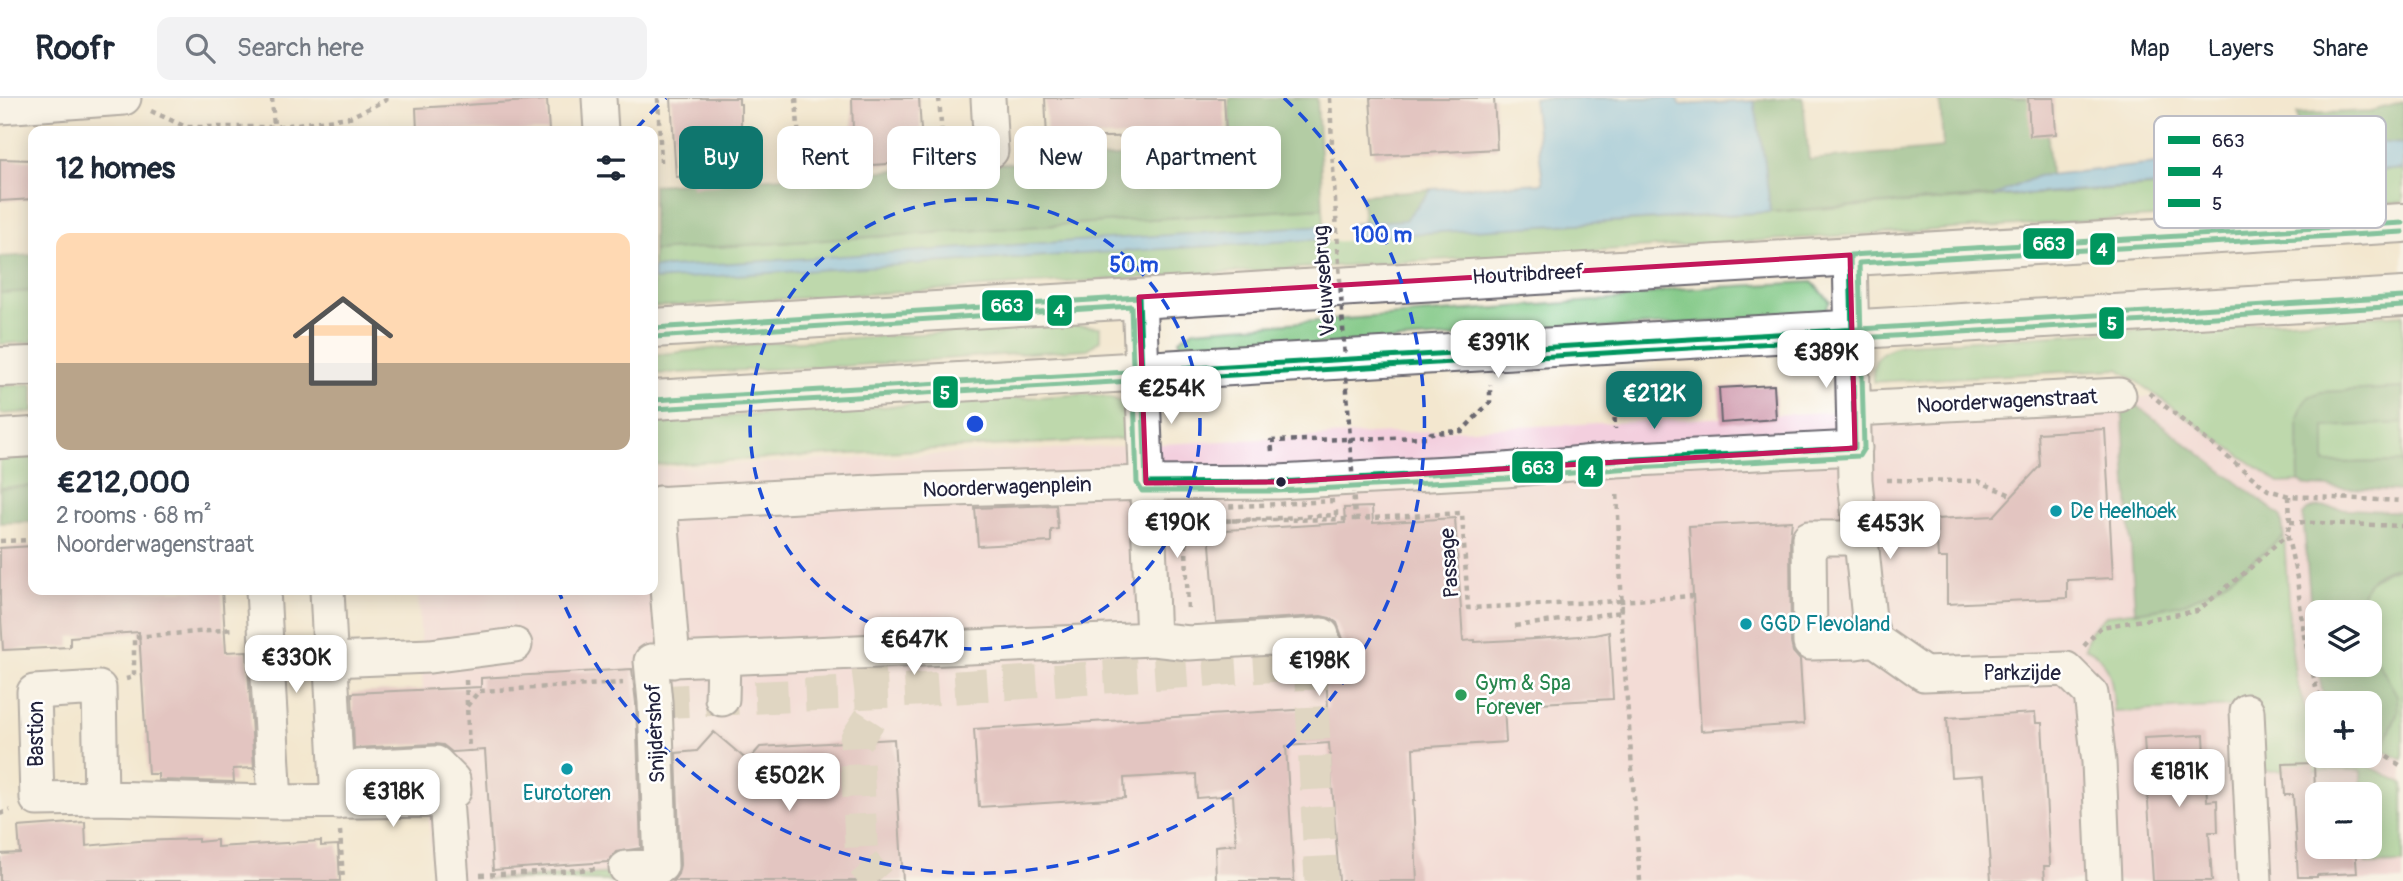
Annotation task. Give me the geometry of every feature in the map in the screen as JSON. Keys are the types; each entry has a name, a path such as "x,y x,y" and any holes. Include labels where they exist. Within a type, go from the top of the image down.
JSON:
{"main road":[{"name":"Houtribdreef","path":"658,328 2317,228"},
{"path":"658,400 2403,297"},
{"path":"0,368 28,366"},
{"path":"0,439 28,438"}],"street":[{"path":"0,107 124,98"},
{"path":"598,98 601,126"},
{"path":"988,98 990,126"},
{"path":"1850,255 1855,480 1869,619 1874,639 1810,643 1809,538 1860,538"},
{"path":"1139,297 1153,639"},
{"name":"Noorderwagenstraat","path":"1854,409 2119,395"},
{"path":"1146,483 1278,482 1855,448"},
{"name":"Noorderwagenplein","path":"658,503 889,491 1146,483"},
{"name":"Snijdershof","path":"626,868 661,866 663,671 658,551"},
{"path":"263,595 275,802"},
{"path":"327,595 338,802 450,796"},
{"path":"663,671 723,658 1153,639 1189,643 1322,635 1325,647 1312,648 1310,663"},
{"name":"Parkzijde","path":"1874,639 1924,674 2066,668 2091,694 2099,762 2105,881"},
{"path":"331,660 430,656 515,645"},
{"path":"722,699 723,658"},
{"path":"99,688 102,798"},
{"name":"Bastion","path":"99,688 34,692 37,799 338,802"},
{"path":"2247,711 2255,881"},
{"path":"336,768 436,763 453,780 450,796 452,879"}],"path":[{"path":"124,98 184,126"},
{"path":"272,98 274,126"},
{"path":"282,126 350,117 390,98"},
{"path":"658,98 661,162"},
{"path":"796,98 798,126"},
{"path":"939,98 941,126"},
{"name":"Veluwsebrug","path":"1330,98 1355,519"},
{"path":"1515,626 1622,612 1612,378"},
{"path":"1270,441 1427,437 1431,433 1462,431 1490,402 1490,384"},
{"path":"2119,395 2149,393 2268,490 2289,496 2403,502"},
{"path":"1855,480 1978,481 2013,496"},
{"path":"2289,496 2290,522 2287,534 2316,691"},
{"path":"1335,501 1199,508 1200,521 1355,519"},
{"path":"1185,509 1189,643"},
{"name":"Passage","path":"1355,519 1462,513 1468,608 1693,596"},
{"path":"1185,523 1297,516"},
{"path":"2290,522 2403,526"},
{"path":"2066,668 2101,626 2197,611 2287,534"},
{"path":"0,541 28,540"},
{"path":"1620,601 1640,881"},
{"path":"99,688 134,677 134,637 265,627"},
{"path":"467,706 479,691 663,671"},
{"path":"2382,754 2403,767"},
{"path":"338,802 343,881"},
{"path":"452,879 626,868"}],"highlighted area":[{"path":"1850,255 1855,448 1278,482 1146,483 1139,297"}],"shaded area":[{"path":"2403,385 2403,881 432,881 418,595 658,595 658,468"}],"green space":[{"path":"1229,98 1317,98 1323,208 658,251 658,185 679,183 679,189 763,189 763,178 777,177 777,189 873,189 873,172 887,171 887,189 1000,189 1000,164 1014,163 1014,189 1107,189 1107,157 1121,157 1121,189 1281,189 1281,126 1230,126"},
{"path":"1803,98 1809,160 1943,148 1940,98 2046,98 2050,175 2038,176 1994,196 1770,212 1754,101"},
{"path":"2403,102 2403,144 2386,143 2386,116 2297,114 2371,111"},
{"path":"2403,169 2403,202 2386,203 2386,170"},
{"path":"2154,186 2154,217 658,307 658,251 1323,208 1325,237 1730,215"},
{"path":"1432,189 1394,234 1364,235 1362,195"},
{"path":"28,255 28,291 0,293 0,257"},
{"path":"1812,282 1830,301 1825,311 1812,316 1279,347 1182,349 1179,340 1194,330 1621,299 1676,289"},
{"path":"28,291 28,342 0,344 0,293"},
{"path":"2403,314 2403,388 2322,392 2308,397 2298,419 2299,482 2279,483 2119,369 1873,382 1874,365 1880,354 1907,344"},
{"path":"1070,325 1100,327 1100,340 1088,349 845,366 658,374 658,354 766,343"},
{"path":"28,384 28,412 0,414 0,386"},
{"path":"2403,388 2403,423 2325,427 2325,463 2403,462 2403,491 2307,486 2299,482 2298,419 2308,397 2321,392"},
{"path":"1087,394 1113,398 1124,404 1133,417 1135,438 658,465 658,421"},
{"path":"2134,403 2281,516 2284,536 2236,573 2198,597 2178,605 2135,612 2122,404"},
{"path":"2403,423 2403,462 2325,463 2325,427"},
{"path":"28,456 28,486 0,488 0,458"},
{"path":"28,486 28,522 0,523 0,488"},
{"path":"2316,507 2403,512 2403,567 2377,575 2367,586 2362,600 2310,600 2303,516 2307,510"},
{"path":"2284,536 2290,634 2296,680 2305,708 2305,768 2372,768 2403,783 2403,863 2366,864 2366,859 2382,859 2382,782 2362,782 2361,770 2260,771 2257,705 2114,712 2112,683 2106,666 2085,648 2089,632 2107,615 2165,608 2227,580"},
{"path":"2403,567 2403,760 2382,750 2398,711 2382,675 2382,600 2362,600 2366,587 2381,574"},
{"path":"2382,669 2397,695 2398,711 2382,750 2382,691 2322,690 2319,677 2382,677"},
{"path":"620,873 621,881 486,879"}],"water":[{"path":"1533,98 1678,98 1679,105 1754,101 1770,212 658,280 658,268 1405,220 1432,189 1543,183"},
{"path":"2386,143 2403,144 2403,169 2386,170"},
{"path":"2154,164 2154,185 1994,196 2038,176"}],"pier":[{"path":"1353,220 1355,240 1328,242 1327,221"}],"building":[{"path":"671,98 739,98 741,126 679,126 679,177 676,177"},
{"path":"852,98 919,98 921,126 887,126 887,164 873,165 873,126 853,126"},
{"path":"1045,98 1224,98 1226,126 1121,126 1121,137 1107,137 1107,126 1046,126"},
{"path":"1370,98 1494,98 1497,149 1374,156"},
{"path":"2028,98 2054,98 2056,134 2030,136"},
{"path":"547,100 549,126 417,126 416,108"},
{"path":"0,159 28,160 28,199 0,201"},
{"path":"1774,385 1776,419 1721,423 1719,388"},
{"name":"De Heelhoek","path":"2105,429 2113,578 2067,580 2067,598 1947,604 1947,558 1938,558 1936,519 1994,516 2040,466 2038,433"},
{"path":"1056,505 1058,529 1051,530 1051,542 978,546 975,508"},
{"path":"1372,507 1373,523 1455,518 1463,641 1535,639 1609,632 1613,699 1504,705 1506,742 1413,748 1417,881 1339,881 1329,743 1286,746 1294,881 1216,881 1215,846 1236,844 1233,795 1197,798 1196,774 1124,778 1125,798 979,807 974,729 1328,708 1326,673 1329,665 1337,662 1343,653 1344,642 1337,623 1321,616 1216,622 1209,531 1345,523 1344,508"},
{"name":"GGD Flevoland","path":"1792,521 1791,643 1793,652 1800,660 1804,724 1701,731 1689,526"},
{"path":"28,546 28,595 222,595 226,652 247,651 254,768 233,769 234,782 158,780 158,774 148,774 139,632 70,637 70,647 3,650 0,548"},
{"name":"Eurotoren","path":"632,669 636,703 641,848 616,852 608,862 493,870 485,750 452,752 443,745 435,744 354,748 352,693 481,687 481,678"},
{"path":"2035,713 2036,723 2042,723 2050,866 2044,866 2045,881 1991,881 1984,775 1951,777 1947,718"},
{"path":"714,732 748,761 760,747 894,739 903,881 673,881 680,865 676,753 697,751"},
{"path":"2204,735 2207,801 2217,800 2218,832 2209,832 2212,881 2153,881 2144,738"},
{"path":"2305,763 2305,768 2314,768 2315,782 2305,782 2305,859 2356,859 2357,873 2298,877 2293,795 2285,795 2283,764"},
{"path":"85,822 86,846 198,839 198,842 217,840 217,847 321,841 321,846 338,845 340,881 0,881 0,854 20,853 18,827"}],"tunnel":[{"path":"655,702 915,690 1310,663 1321,881"},
{"path":"868,669 871,717 856,740 862,862 878,881"}],"transit line":[{"name":"663","path":"2386,224 2403,223"},
{"name":"663","path":"658,328 1139,297 1146,483 1278,482 1505,470 1616,460 1855,448 1850,255 2317,228"},
{"name":"4","path":"658,337 1131,306 1137,483 1142,491 1278,491 1505,479 1617,469 1859,456 1864,448 1859,263 2403,232"},
{"name":"663","path":"658,400 2403,297"},
{"name":"5","path":"658,409 2403,306"}],"place":[{"name":"De Heelhoek","path":"2056,511"},
{"name":"GGD Flevoland","path":"1746,624"},
{"name":"Gym & Spa Forever","path":"1461,695"},
{"name":"Eurotoren","path":"567,769"}]}
